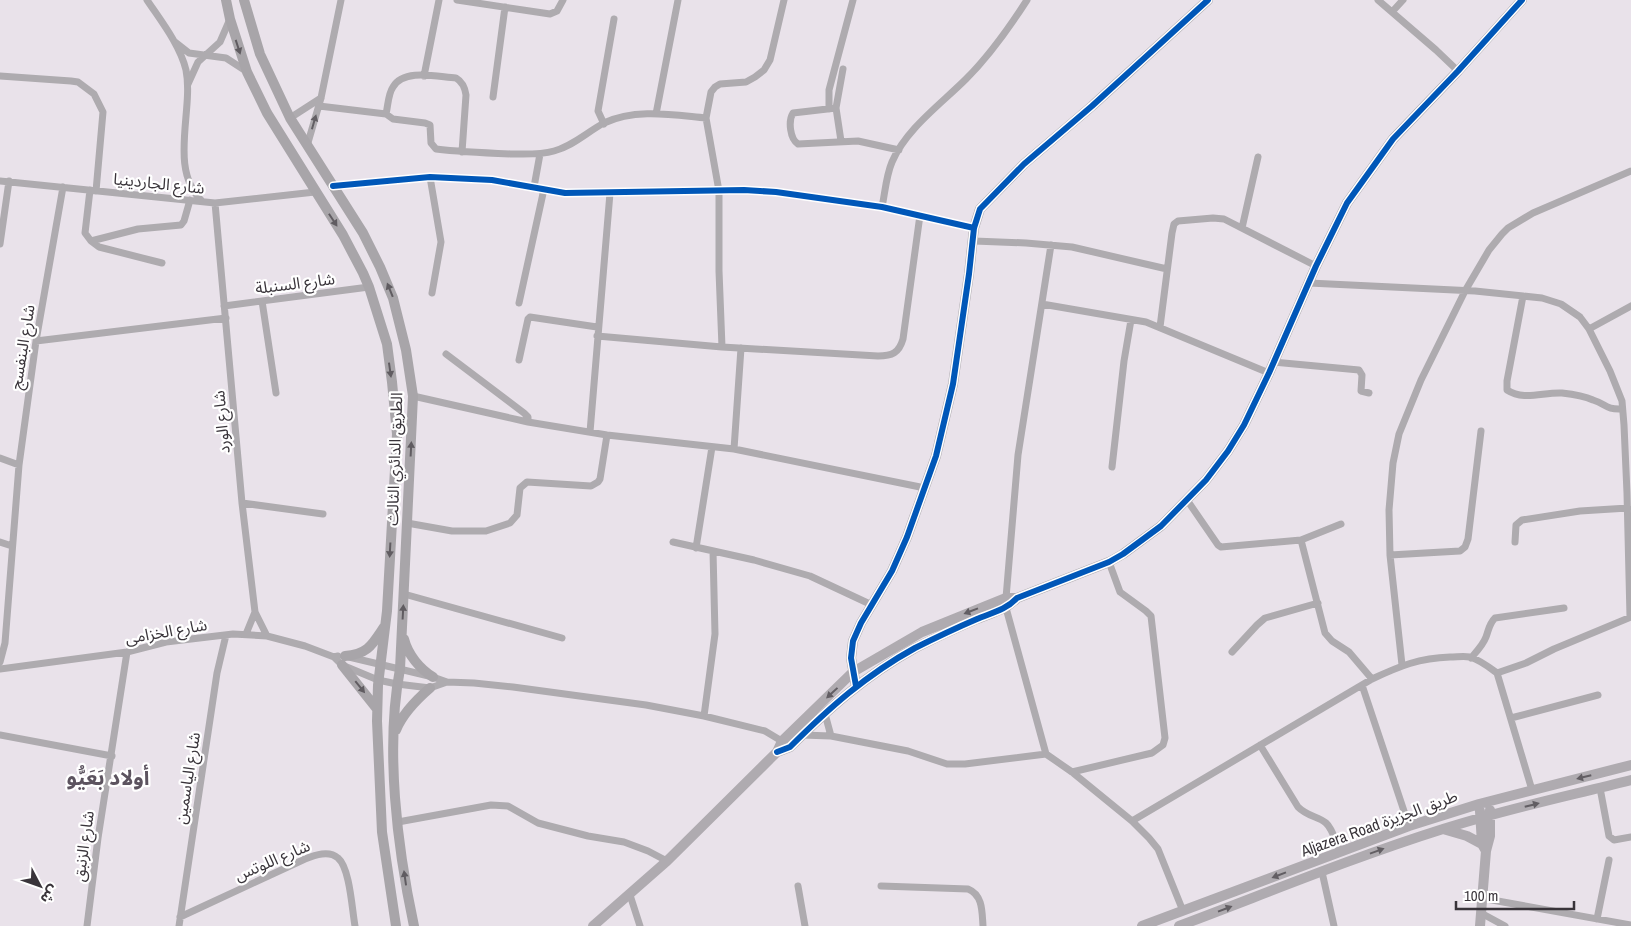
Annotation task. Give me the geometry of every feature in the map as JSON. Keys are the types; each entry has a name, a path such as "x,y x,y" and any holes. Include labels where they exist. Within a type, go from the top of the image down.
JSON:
{"main road":[{"name":"الطريق الدائري الثالث","path":"226,0 246,72 267,113 342,235 369,287 387,344 396,434 385,626 378,680 377,709 382,832 396,926"},
{"name":"الطريق الدائري الثالث","path":"244,0 260,54 290,118 363,233 380,267 393,298 406,350 413,396 400,669 397,684 393,743 398,822 407,891 414,926"},
{"path":"377,709 340,659 366,650 385,626"},
{"path":"402,630 405,646 411,656 433,677"},
{"path":"393,743 402,718 418,698 430,688"}],"street":[{"path":"147,0 173,40 183,62 188,85 185,127 186,164 190,184 202,201"},
{"path":"307,146 321,98 341,0"},
{"path":"424,76 439,0"},
{"path":"457,0 550,14 557,11 563,0"},
{"path":"656,114 678,0"},
{"path":"722,346 719,271 719,190 706,118 711,92 715,87 720,84 746,82 764,70 770,60 784,0"},
{"path":"840,141 830,90 853,0"},
{"path":"882,207 892,163 899,150 921,122 973,71 998,42 1027,0"},
{"path":"856,686 851,658 854,641 861,623 892,571 936,456 953,384 974,241 974,228 980,209 1024,164 1208,0"},
{"path":"1378,0 1458,71"},
{"path":"1392,12 1403,0"},
{"path":"786,744 802,735 856,686 880,669 916,648 1006,603 1109,562 1138,544 1187,500 1206,480 1237,438 1338,219 1371,169 1393,139 1522,0"},
{"path":"493,97 505,7"},
{"path":"188,85 198,62 220,42 230,19"},
{"path":"604,124 598,111 614,19"},
{"path":"173,40 189,53 226,58 246,72"},
{"path":"833,108 844,69"},
{"path":"386,114 392,88 399,80 417,75 456,78 464,86 466,95 462,152"},
{"path":"0,76 78,82 94,94 103,112 93,190 85,233 90,241 99,247 162,263"},
{"path":"290,118 321,98"},
{"path":"319,106 386,114 393,120 430,125 431,143 436,149 462,152 540,154 566,147 604,124 620,118 656,114 706,118"},
{"path":"833,108 793,113 790,117 792,137 798,144 858,141 899,150"},
{"path":"534,187 540,154"},
{"path":"1242,228 1258,157"},
{"path":"1402,665 1390,555 1389,510 1393,463 1399,434 1422,380 1465,290 1488,250 1508,228 1532,213 1631,171"},
{"path":"333,186 430,177 492,180 565,193 719,190 776,192 882,207 974,228"},
{"path":"430,177 441,242 432,293"},
{"name":"شارع الجاردينيا","path":"0,181 215,203 315,192"},
{"path":"0,244 9,181"},
{"name":"شارع البنفسج","path":"0,662 5,643 19,465 36,341 63,187"},
{"path":"519,303 544,189"},
{"path":"590,432 597,327 610,193"},
{"path":"90,241 138,229 181,225 184,222 190,200"},
{"name":"شارع الورد","path":"215,203 242,503 255,612 267,636"},
{"path":"597,336 741,348 878,356 895,354 901,346 903,339 920,215"},
{"path":"1160,327 1172,233 1174,224 1178,221 1224,219 1316,266"},
{"path":"974,241 1072,247 1167,269"},
{"path":"1051,245 1018,455 1010,532 1006,603 1046,754 1072,772 1132,821 1158,849 1183,911"},
{"path":"1309,283 1465,290 1555,300 1580,317 1589,329 1610,371 1620,395 1628,437 1631,617 1554,649 1526,663 1497,673"},
{"name":"شارع السنبلة","path":"224,306 369,287"},
{"path":"1523,296 1507,381 1507,390 1514,395 1526,396 1562,393 1595,400 1611,410 1622,409"},
{"path":"262,301 276,393"},
{"path":"1042,304 1146,322 1269,372"},
{"path":"1589,329 1631,306"},
{"path":"519,360 530,317 597,327"},
{"path":"36,341 226,318"},
{"path":"1112,467 1124,361 1131,320"},
{"path":"734,449 741,348"},
{"path":"446,354 524,413 528,417 528,422"},
{"path":"1273,362 1359,370 1362,375 1361,390 1362,392 1369,393"},
{"path":"413,396 528,422 607,435 734,449 925,488"},
{"path":"1390,555 1460,551 1465,547 1468,539 1481,431"},
{"path":"407,524 452,531 486,530 510,523 517,515 520,488 526,482 591,486 598,482 607,435"},
{"path":"696,548 712,447"},
{"path":"0,458 19,465"},
{"path":"1187,500 1218,546 1221,547 1301,540 1341,524"},
{"path":"242,503 323,514"},
{"path":"1515,542 1515,528 1522,520 1580,511 1628,508"},
{"path":"1301,540 1325,633 1332,641 1348,652 1372,679"},
{"path":"0,542 12,546"},
{"path":"673,542 754,560 810,576 872,605"},
{"path":"704,716 715,634 713,551"},
{"path":"1072,772 1152,753 1163,745 1165,738 1151,616 1120,592 1109,562"},
{"path":"404,594 562,638"},
{"path":"593,926 667,861 786,744 853,672 922,632 1006,603"},
{"path":"1232,652 1256,625 1265,618 1318,603"},
{"path":"1471,658 1481,647 1490,622 1495,618 1564,608"},
{"path":"246,634 255,612"},
{"name":"شارع الخزامى","path":"0,669 127,652 166,642 246,634 267,636 298,644 340,659"},
{"name":"شارع الياسمين","path":"179,926 217,673 226,636"},
{"name":"شارع الزنبق","path":"87,926 98,838 127,652"},
{"path":"1132,821 1372,679 1402,665 1424,659 1462,656 1486,664 1497,673 1532,790"},
{"path":"340,659 378,680 430,688 447,682"},
{"path":"340,659 400,669 447,682 513,687 646,705 704,716 765,732 786,744"},
{"path":"1362,685 1409,826"},
{"path":"1511,718 1598,695"},
{"path":"824,714 831,736"},
{"path":"0,735 112,756"},
{"path":"802,735 831,736 908,752 947,764 965,764 1046,754"},
{"path":"1260,745 1298,807 1305,814 1325,822 1340,852"},
{"name":"Aljazera Road طريق الجزيزة","path":"1142,926 1409,826 1484,803 1631,765"},
{"name":"Aljazera Road طريق الجزيزة","path":"1179,926 1377,851 1442,829 1486,816 1631,780"},
{"path":"1600,788 1609,836 1614,840 1631,836"},
{"path":"1484,803 1490,836"},
{"path":"398,822 491,805 508,806 538,823 588,836 624,842 667,861"},
{"path":"1484,847 1497,822 1514,810"},
{"path":"1480,926 1486,816"},
{"path":"1442,829 1466,836 1484,847"},
{"name":"شارع اللوتس","path":"180,917 314,855 326,853 338,858 342,863 349,888 355,926"},
{"path":"1596,919 1609,860"},
{"path":"1322,872 1334,926"},
{"path":"798,886 805,926"},
{"path":"881,886 968,889 975,892 980,900 983,926"},
{"path":"630,895 640,926"},
{"path":"1482,898 1631,925"},
{"path":"1481,913 1505,926"}],"cycle path":[{"path":"856,686 851,658 853,641 861,623 892,571 907,537 936,456 953,384 974,228 980,209 1024,164 1092,106 1208,0"},
{"path":"777,752 790,747 849,693 897,658 946,633 1003,608 1017,598 1109,562 1161,526 1206,480 1228,451 1244,425 1316,266 1347,203 1393,139 1522,0"},
{"path":"333,186 430,177 492,180 565,193 744,190 776,192 882,207 974,228"}],"district":[{"name":"أولاد بَعَيُّو","path":"108,778"}]}
